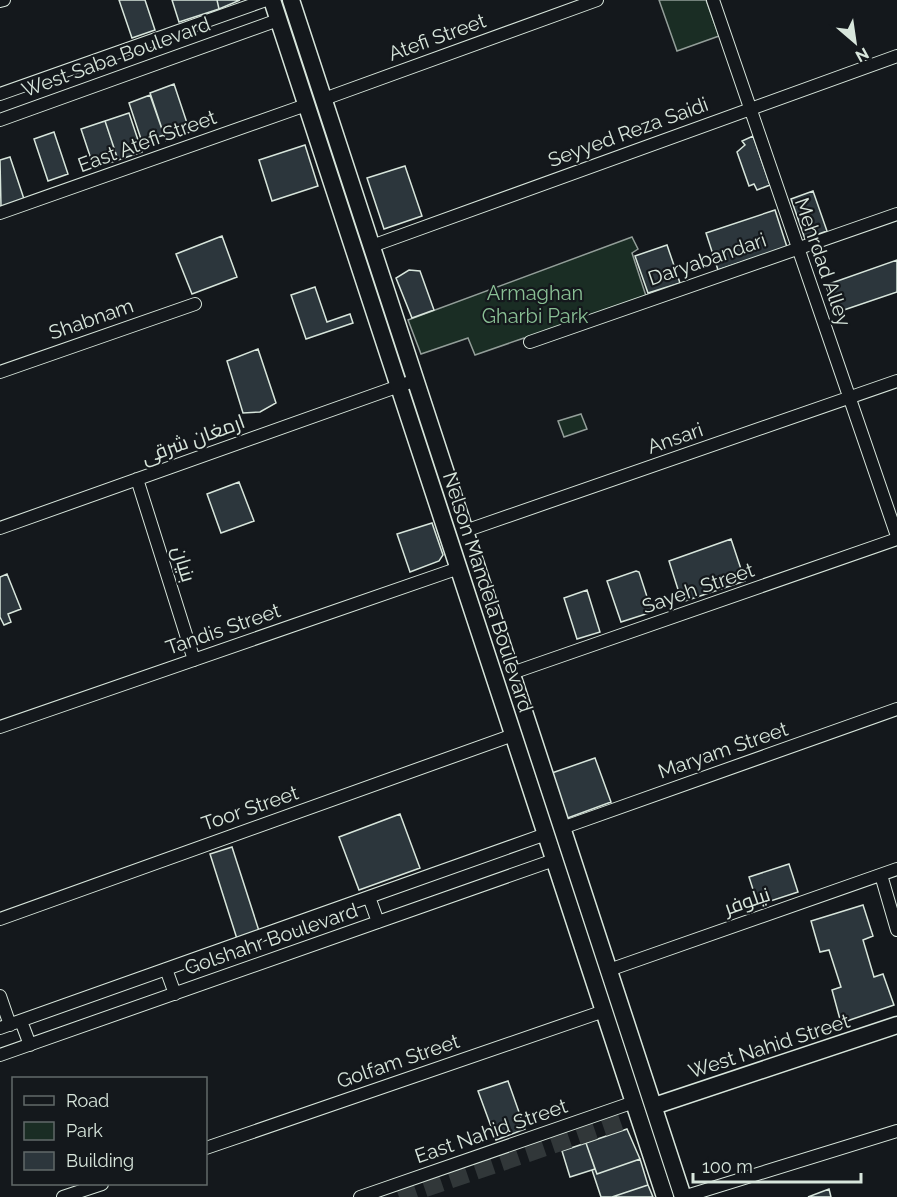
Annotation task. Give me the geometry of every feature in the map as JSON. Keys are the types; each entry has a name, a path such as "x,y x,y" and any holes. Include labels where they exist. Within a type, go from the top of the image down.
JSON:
{"main road":[{"name":"Nelson Mandela Boulevard","path":"272,0 665,1197"},
{"name":"Nelson Mandela Boulevard","path":"291,0 683,1197"},
{"name":"West Nahid Street","path":"654,1106 897,1025"}],"street":[{"name":"West Saba Boulevard","path":"0,94 266,0"},
{"name":"Atefi Street","path":"324,99 597,0"},
{"name":"Mehrdad Alley","path":"713,0 897,538"},
{"name":"West Saba Boulevard","path":"0,120 278,20"},
{"name":"Seyyed Reza Saidi","path":"372,246 897,56"},
{"path":"104,57 112,79"},
{"name":"East Atefi Street","path":"0,213 306,105"},
{"name":"Daryabandari","path":"530,342 897,214"},
{"name":"Shabnam","path":"0,372 195,304"},
{"name":"ارمغان شرقی","path":"0,528 416,380"},
{"name":"Ansari","path":"465,531 897,381"},
{"name":"بنیان","path":"137,479 194,660"},
{"name":"Sayeh Street","path":"512,673 897,538"},
{"name":"Tandis Street","path":"0,727 459,568"},
{"name":"Maryam Street","path":"562,828 897,710"},
{"name":"Toor Street","path":"0,919 513,735"},
{"name":"Golshahr Boulevard","path":"10,1025 546,834"},
{"name":"Golshahr Boulevard","path":"0,1055 554,860"},
{"name":"نیلوفر","path":"609,970 897,869"},
{"path":"880,875 897,930"},
{"path":"369,897 378,922"},
{"path":"166,969 175,994"},
{"path":"0,996 10,1025 30,1045"},
{"name":"Golfam Street","path":"207,1148 604,1011"},
{"name":"East Nahid Street","path":"360,1197 634,1102"},
{"path":"683,1197 897,1131"},
{"path":"63,1197 99,1185"}],"green space":[{"path":"659,0 706,0 719,36 677,51"},
{"name":"Armaghan Gharbi Park","path":"632,237 638,249 632,253 646,296 525,341 524,338 475,355 468,338 421,354 408,320"},
{"path":"581,414 587,429 564,437 558,421"}],"building":[{"path":"119,0 145,0 155,30 132,38"},
{"path":"172,0 217,0 219,9 179,22"},
{"path":"217,0 240,0 219,9"},
{"path":"174,84 190,132 166,141 150,93"},
{"path":"150,95 164,135 142,142 129,103"},
{"path":"129,113 142,152 118,160 105,121"},
{"path":"105,121 118,160 94,168 81,129"},
{"path":"54,132 68,174 48,181 34,139"},
{"path":"753,136 770,185 757,190 754,184 749,186 737,152 745,145 742,141"},
{"path":"305,145 318,186 272,201 259,160"},
{"path":"10,157 24,199 1,207 0,160"},
{"path":"405,166 422,216 384,229 367,178"},
{"path":"813,191 827,231 805,239 791,199"},
{"path":"775,210 787,247 718,270 706,233"},
{"path":"222,236 237,277 192,294 176,254"},
{"path":"667,245 680,283 648,293 635,256"},
{"path":"897,260 897,292 835,313 826,285"},
{"path":"409,270 420,271 434,310 412,318 396,278"},
{"path":"315,287 327,322 350,314 353,323 306,339 291,295"},
{"path":"258,349 276,403 260,412 243,413 227,361"},
{"path":"239,482 254,521 221,533 207,494"},
{"path":"432,523 443,555 439,561 410,572 397,534"},
{"path":"731,539 745,581 682,602 669,561"},
{"path":"639,572 652,612 621,622 607,581"},
{"path":"7,574 21,609 8,614 11,622 4,625 0,617 0,577"},
{"path":"587,590 600,632 577,639 564,598"},
{"path":"595,758 611,802 565,819 549,774"},
{"path":"400,814 420,868 359,890 339,837"},
{"path":"232,847 260,934 238,942 210,854"},
{"path":"789,864 798,892 758,905 749,877"},
{"path":"863,905 873,936 863,940 874,977 883,974 894,1005 841,1023 832,990 841,987 829,950 820,952 811,921"},
{"path":"508,1081 525,1129 496,1140 478,1091"},
{"path":"627,1129 640,1159 597,1174 586,1143"},
{"path":"586,1143 595,1169 570,1177 562,1151"},
{"path":"640,1159 648,1185 612,1197 601,1197 592,1170 595,1169 597,1174"},
{"path":"648,1185 653,1197 612,1197"},
{"path":"829,1189 831,1197 808,1197"}],"tunnel":[{"path":"399,1197 654,1110"}]}
